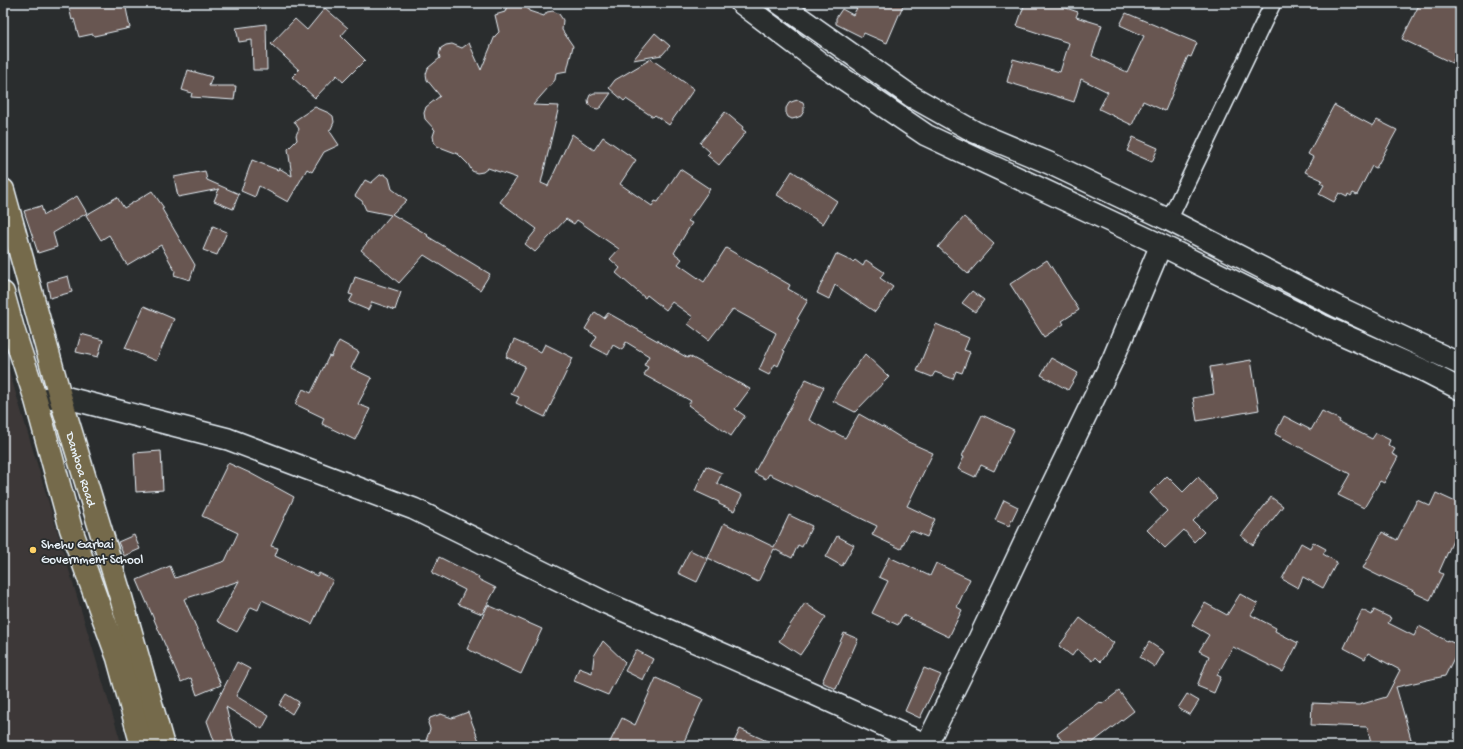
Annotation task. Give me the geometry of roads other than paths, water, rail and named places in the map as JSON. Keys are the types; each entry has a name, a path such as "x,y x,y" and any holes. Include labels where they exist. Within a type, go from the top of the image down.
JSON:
{"main road":[{"path":"741,3 823,65 926,135 1161,245 1321,325 1423,370 1460,389"},
{"path":"779,3 905,92 975,132 1049,163 1169,220 1336,306 1460,364"},
{"name":"Damboa Road","path":"3,190 60,396 120,594 163,746"},
{"path":"36,400 60,396 228,439 414,509 604,602 927,745 1113,359 1161,245"},
{"name":"Damboa Road","path":"3,294 36,400 71,529 118,658 142,746"}],"street":[{"path":"1169,220 1273,3"}],"place":[{"name":"Shehu Garbai Government School","path":"33,550"}]}
